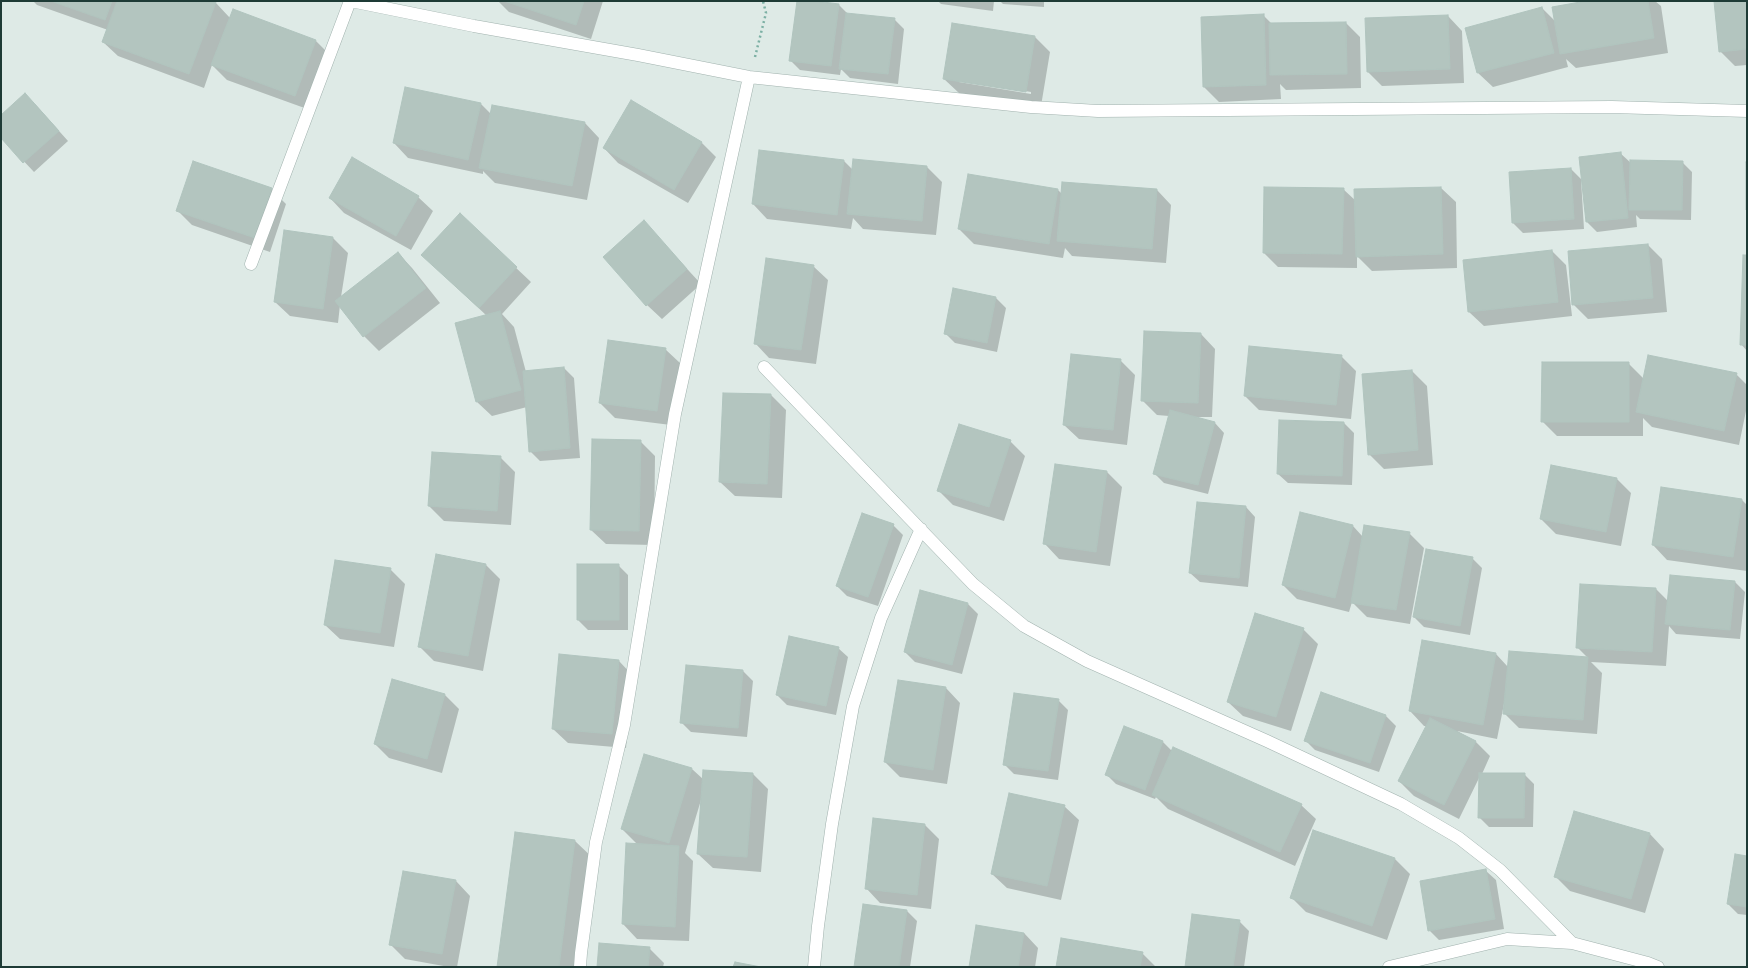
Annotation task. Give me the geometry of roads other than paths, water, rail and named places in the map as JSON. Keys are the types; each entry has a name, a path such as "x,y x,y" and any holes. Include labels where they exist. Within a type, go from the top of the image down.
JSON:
{"street":[{"path":"251,264 350,1 474,26 638,55 749,77 1032,107 1098,111 1612,107 1747,111"},
{"path":"580,967 596,842 624,726 675,414 749,77"},
{"path":"764,367 973,584 1024,626 1087,661 1268,741 1401,804 1459,838 1500,870 1572,943"},
{"path":"814,967 832,824 853,706 881,618 920,529"},
{"path":"1389,967 1507,939 1572,943 1658,967"}]}
